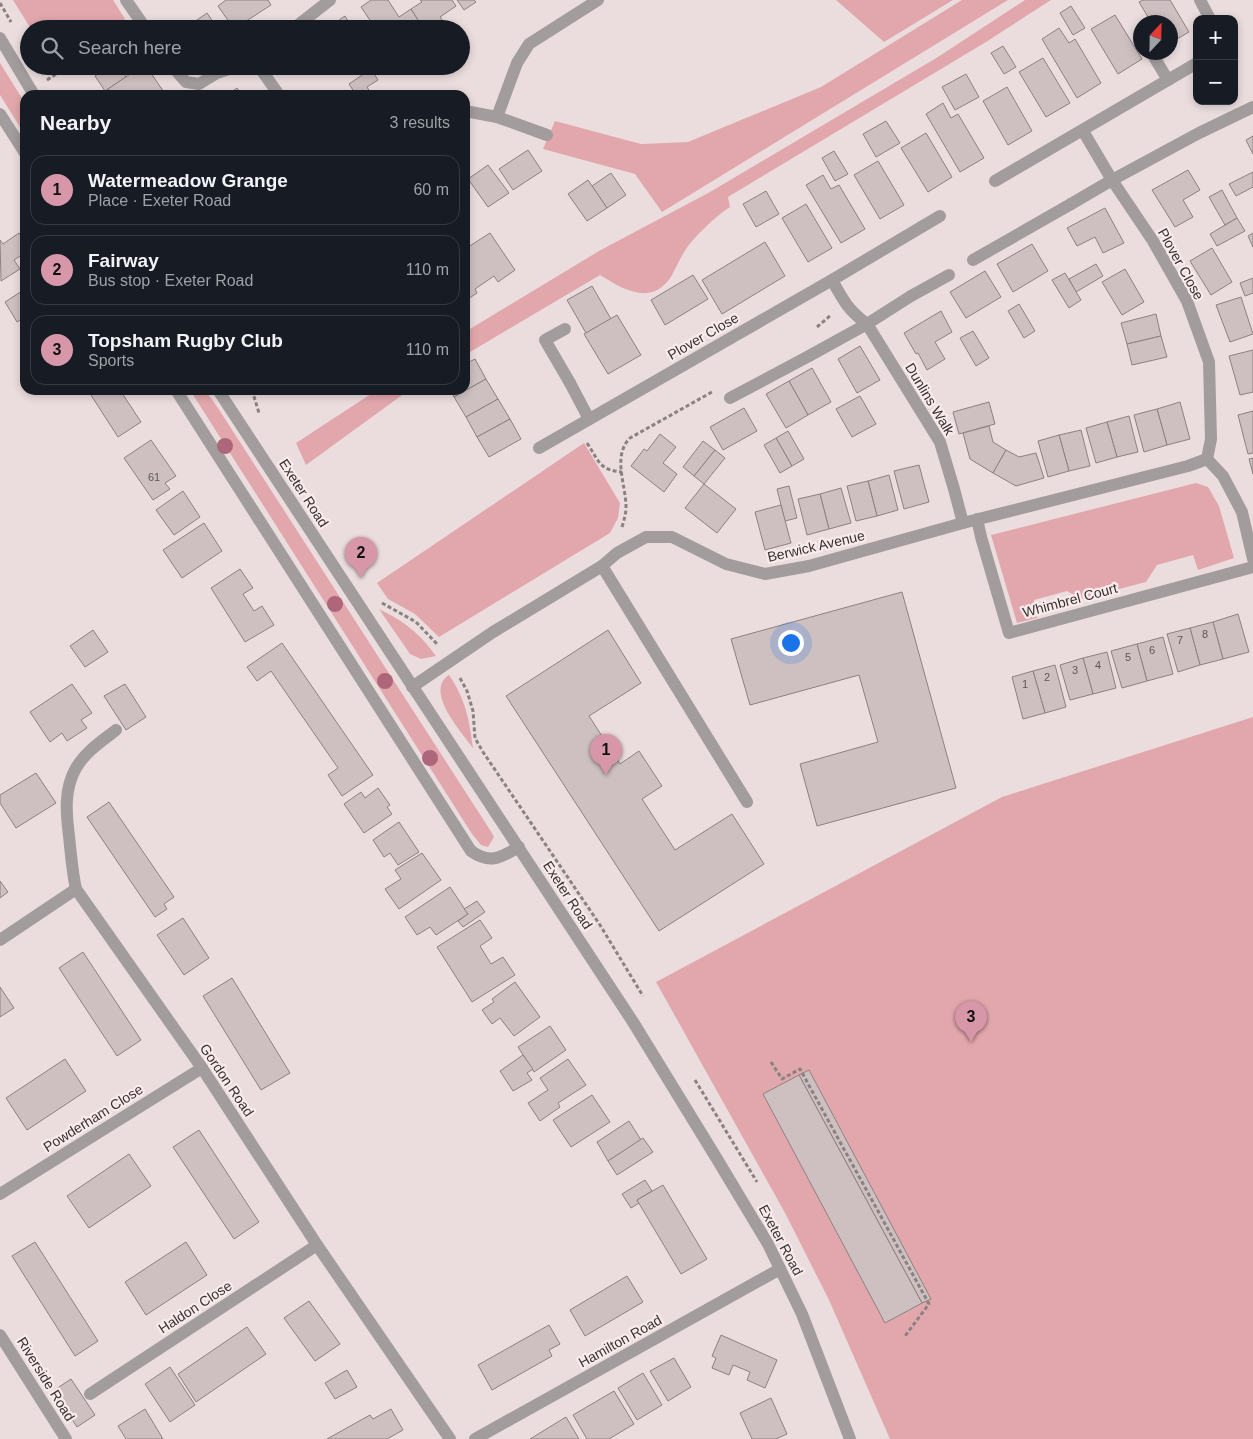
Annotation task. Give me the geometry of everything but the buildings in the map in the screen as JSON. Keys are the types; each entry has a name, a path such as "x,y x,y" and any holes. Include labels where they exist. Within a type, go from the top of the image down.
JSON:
{"street":[{"path":"126,0 140,20"},
{"path":"304,20 330,0"},
{"path":"497,118 517,63 529,44 598,0"},
{"path":"1200,0 1208,15"},
{"path":"0,38 20,72"},
{"path":"1156,60 1168,80"},
{"path":"996,181 1193,65"},
{"path":"22,75 31,90"},
{"path":"180,75 186,82 199,84 214,75"},
{"path":"265,75 276,90"},
{"path":"973,260 1112,180 1199,133 1253,107"},
{"path":"470,110 547,134"},
{"path":"0,114 20,145"},
{"name":"Plover Close","path":"1083,131 1112,180 1154,241 1187,301 1209,362 1211,439 1207,459"},
{"name":"Plover Close","path":"539,448 940,216"},
{"path":"730,398 867,324 949,275"},
{"path":"832,280 852,314 867,324"},
{"name":"Dunlins Walk","path":"867,324 940,442 962,523"},
{"path":"565,329 545,340 570,383 584,422"},
{"path":"179,395 472,852 478,856 492,859 498,858 519,847"},
{"name":"Exeter Road","path":"221,395 633,1022 751,1215 802,1314 850,1439"},
{"path":"1207,459 1223,476 1242,512 1253,559"},
{"name":"Berwick Avenue","path":"412,687 493,632 602,566 617,553 646,537 672,538 726,564 765,574 809,566 977,519 1188,466 1207,459"},
{"name":"Whimbrel Court","path":"977,519 1009,633 1253,567"},
{"path":"602,566 747,802"},
{"name":"Gordon Road","path":"116,730 91,750 77,767 68,790 66,815 76,890 202,1068 317,1245 450,1439"},
{"path":"0,940 76,890"},
{"name":"Powderham Close","path":"0,1194 202,1068"},
{"name":"Haldon Close","path":"90,1394 317,1245"},
{"name":"Hamilton Road","path":"475,1439 780,1269"},
{"name":"Riverside Road","path":"0,1335 66,1439"}],"path":[{"path":"47,81 55,75"},
{"path":"253,395 259,414"},
{"path":"584,422 602,467 622,472"},
{"path":"380,601 416,622 449,661 468,692 473,711 475,738 483,752 600,924 647,1004"},
{"path":"772,1062 782,1079 800,1069 929,1304 905,1336"}],"shaded area":[{"path":"13,0 113,0 125,19 124,20 25,20"},
{"path":"836,0 953,0 884,42"},
{"path":"962,0 1008,0 662,212 635,174 543,149 555,121 641,144 688,142 821,87"},
{"path":"1025,0 1051,0 986,42 728,197 730,207 700,232 682,256 671,277 663,286 655,291 646,293 628,290 600,275 470,352 470,329 599,251 710,192 938,57"},
{"path":"0,63 20,95 20,127 0,95"},
{"path":"193,395 208,395 212,399 494,837 488,847 481,845 472,834"},
{"path":"369,395 402,395 306,465 296,443"},
{"path":"584,443 620,503 618,518 610,533 439,637 415,614 388,599 377,583"},
{"path":"1196,483 1208,487 1219,506 1234,558 1198,570 1193,555 1157,565 1146,582 1081,599 1067,591 1034,600 1037,618 1017,623 991,535"},
{"path":"379,609 411,628 436,656 421,659 410,654"},
{"path":"449,675 466,710 473,748 454,722 442,701 442,682"},
{"path":"1253,717 1253,1439 890,1439 829,1300 784,1211 656,982 1002,797"}],"place":[{"name":"Fairway","path":"361,578"},
{"name":"Watermeadow Grange","path":"606,775"},
{"name":"Topsham Rugby Club","path":"971,1042"}]}
